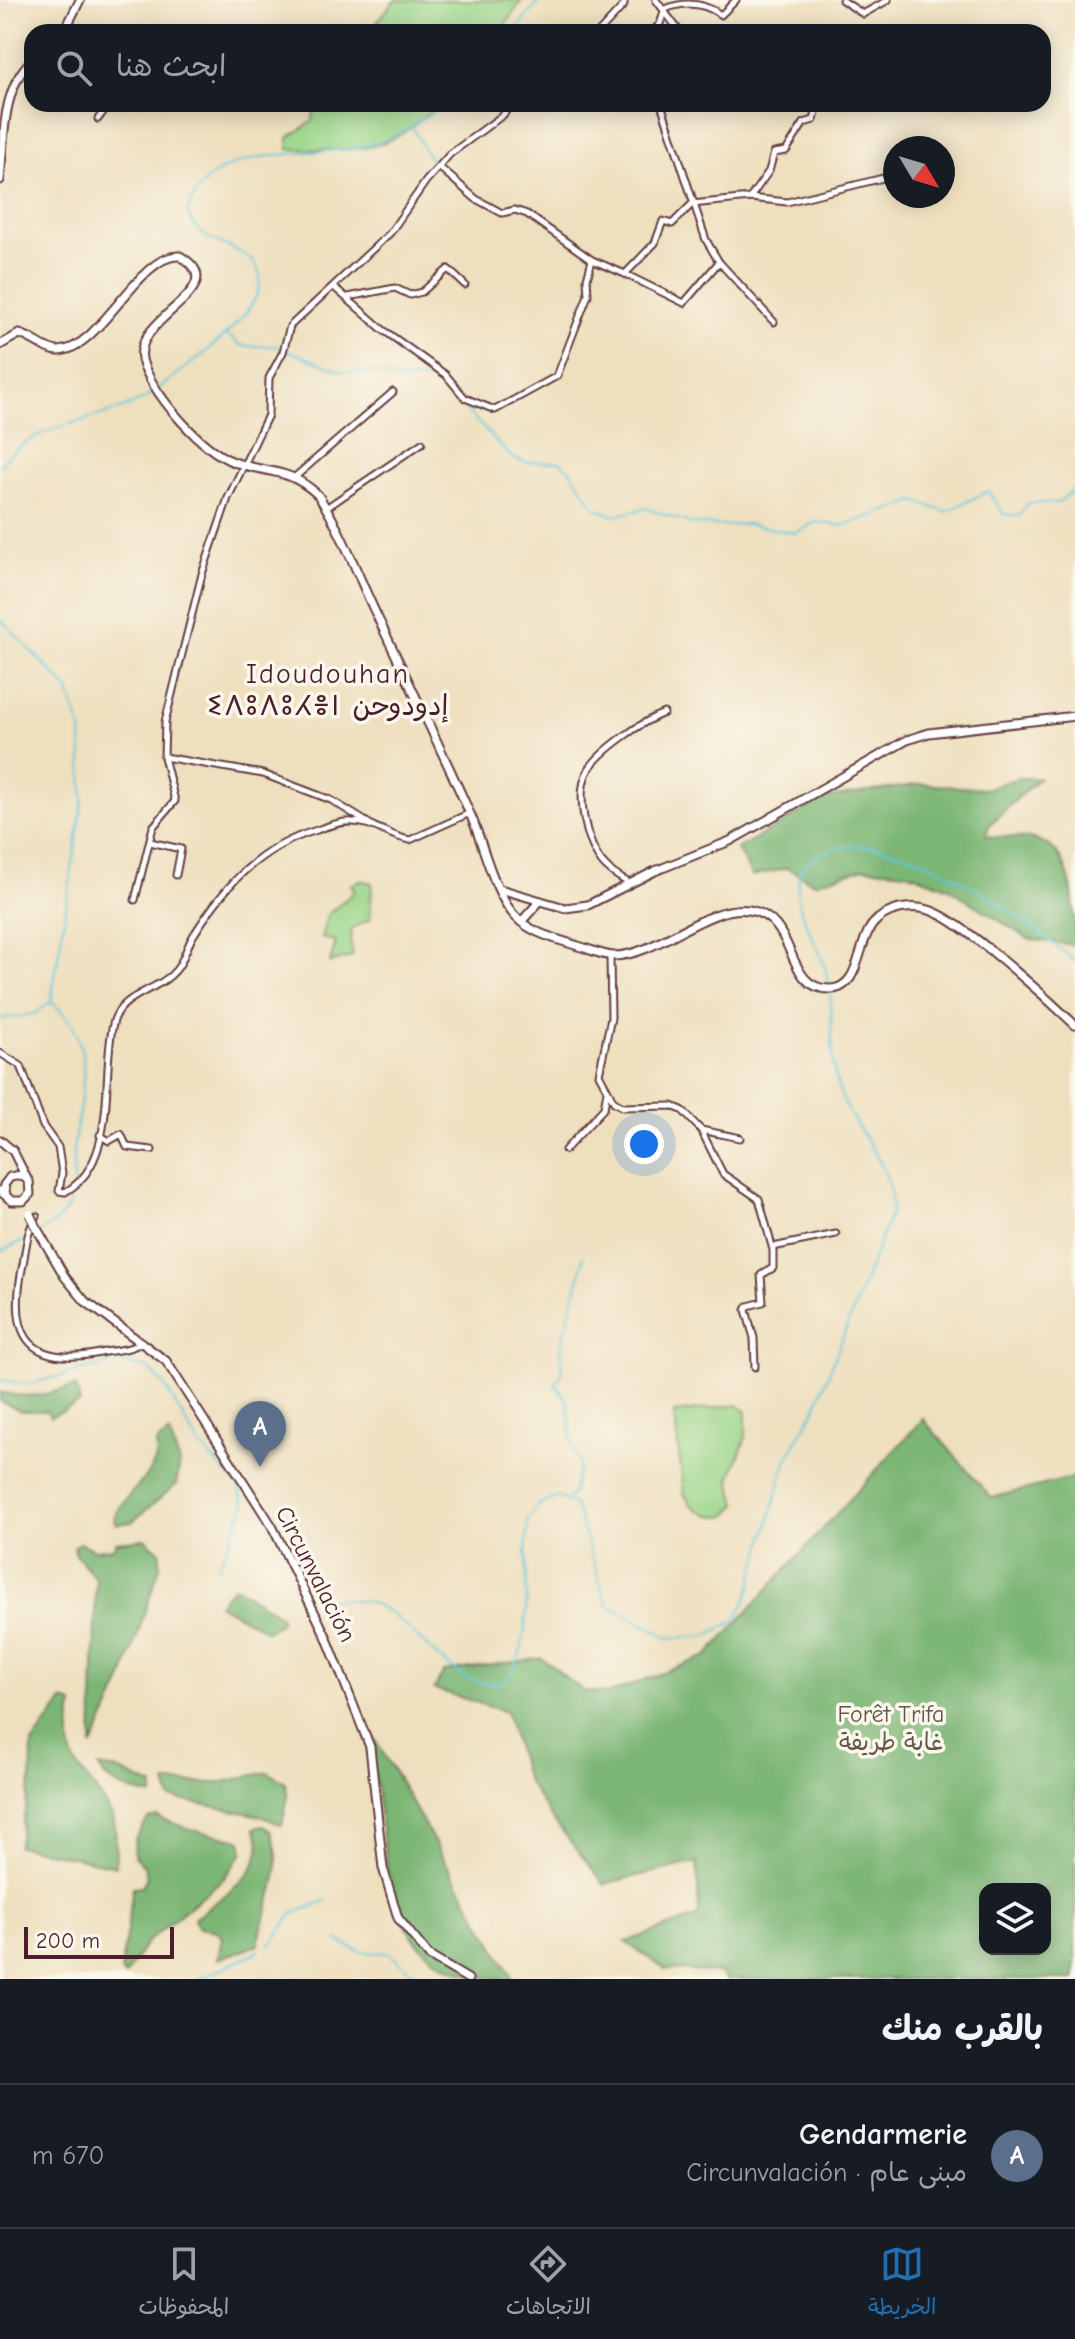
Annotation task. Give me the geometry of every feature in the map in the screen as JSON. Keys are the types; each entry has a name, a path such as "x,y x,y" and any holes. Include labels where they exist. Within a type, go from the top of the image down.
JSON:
{"street":[{"path":"70,24 80,0"},
{"path":"606,24 624,5 624,0"},
{"path":"656,0 675,24"},
{"path":"660,24 665,9 679,3 699,4 721,15 736,0"},
{"path":"842,0 863,14 873,12 888,0"},
{"path":"0,180 12,93 24,69"},
{"path":"98,119 103,112"},
{"path":"135,900 153,827 175,801 164,757 165,722 202,574 242,464 268,415 269,378 292,320 334,287 365,253 390,233 439,167 502,112"},
{"path":"663,112 692,204 719,262 774,322"},
{"path":"750,198 769,171 774,153 786,151 804,123 814,120 816,112"},
{"path":"439,167 476,199 502,213 515,210 527,214 592,260 684,303 719,262"},
{"path":"625,274 655,243 663,221 672,224 692,204 750,198 787,202 883,178"},
{"path":"0,345 19,334 55,350 67,349 101,322 158,260 180,256 192,265 196,287 151,328 144,339 142,361 164,397 196,437 215,452 242,464 281,471 295,477 318,495 470,813 500,889 512,914 521,922 560,942 610,956 637,951 725,913 745,910 773,920 800,973 815,986 830,989 851,978 872,925 894,911 919,908 951,921 1075,1025"},
{"path":"334,287 382,329 446,375 465,398 495,410 557,376 588,295 587,279 592,260"},
{"path":"348,297 395,288 410,295 422,292 448,269 465,285"},
{"path":"295,477 393,392"},
{"path":"326,508 422,443"},
{"path":"629,883 599,859 587,829 585,788 589,770 621,740 664,713"},
{"path":"500,889 565,908 581,907 629,883 730,841 907,740 929,733 1075,716"},
{"path":"164,757 263,774 331,800 373,826 410,840 470,813"},
{"path":"0,1053 17,1061 24,1071 43,1126 62,1158 59,1191 70,1190 90,1170 100,1135 109,1083 115,1016 129,1000 175,971 193,936 231,882 250,864 290,839 344,823 373,826"},
{"path":"150,842 181,849 176,875"},
{"path":"521,922 540,901"},
{"path":"610,956 611,1018 599,1074 607,1091 623,1107 678,1108 701,1130 723,1174 759,1199 776,1264 761,1278 763,1302 746,1310 754,1338 755,1367"},
{"path":"565,1150 604,1108 607,1091"},
{"path":"701,1130 740,1138"},
{"path":"100,1135 109,1141 121,1134 127,1147 152,1150"},
{"path":"2,1141 18,1158 31,1187 28,1196 32,1215 16,1311 21,1330 34,1346 57,1356 131,1348 143,1341"},
{"path":"2,1141 14,1163 6,1179 6,1196"},
{"path":"6,1179 17,1175 27,1179"},
{"path":"6,1196 28,1196"},
{"path":"6,1196 32,1215"},
{"name":"Circunvalación","path":"32,1215 48,1249 85,1301 143,1341 175,1373 259,1504 332,1650 370,1747 383,1868 398,1918 429,1956 468,1979"},
{"path":"773,1247 836,1234"}],"green space":[{"path":"395,0 522,0 506,24 376,24"},
{"path":"314,112 429,112 402,134 368,147 288,149 288,138 313,121"},
{"path":"1018,778 1039,778 989,825 986,836 1036,840 1059,855 1073,898 1075,945 1028,939 947,887 907,872 864,868 814,883 787,868 752,876 737,849 826,798 922,784 985,789"},
{"path":"360,880 372,883 370,919 352,929 350,940 353,956 330,963 336,941 322,938 327,915 355,891 351,885"},
{"path":"76,1386 80,1403 50,1417 47,1411 21,1411 0,1401 0,1392 29,1396"},
{"path":"738,1405 746,1412 746,1437 730,1479 737,1504 727,1515 707,1514 696,1509 684,1493 674,1413"},
{"name":"Forêt Trifa غابة طريفة","path":"923,1419 991,1498 1075,1477 1075,1979 726,1979 721,1973 665,1969 625,1942 699,1916 697,1862 604,1884 551,1817 526,1779 506,1712 434,1689 444,1672 542,1658 583,1691 608,1694 707,1656"},
{"path":"169,1433 180,1463 176,1485 132,1522 117,1524 114,1519 118,1510 154,1464 156,1443"},
{"path":"145,1539 160,1552 160,1566 122,1681 92,1747 96,1579 76,1555 74,1547 80,1543 95,1550 113,1548 116,1542"},
{"path":"235,1586 281,1616 281,1622 267,1631 218,1604"},
{"path":"63,1701 73,1704 70,1744 73,1756 114,1821 116,1866 18,1846 31,1780 32,1744"},
{"path":"362,1723 371,1732 513,1979 462,1972 428,1953 405,1924 392,1888 373,1762"},
{"path":"99,1767 118,1770 153,1786 152,1796 115,1784"},
{"path":"268,1772 286,1783 288,1796 282,1825 261,1816 170,1798 166,1783 218,1783"},
{"path":"157,1817 189,1829 241,1840 243,1852 224,1878 148,1941 125,1976 121,1972 133,1887 142,1886 147,1877 144,1866 134,1856 135,1839 148,1819"},
{"path":"263,1826 271,1830 277,1861 274,1889 258,1945 218,1959 222,1937 218,1931 198,1928 194,1918 231,1891 252,1869 258,1856 259,1843 255,1828"}],"waterway":[{"path":"520,24 541,0"},
{"path":"160,388 232,328 249,308 259,289 258,271 245,255 206,236 193,224 187,213 199,189 217,173 240,162 266,156 350,149 373,144 410,128 431,112"},
{"path":"413,128 427,155 436,163"},
{"path":"226,334 242,346 276,346 343,372 373,372 398,379 437,379 511,457 525,462 560,462 571,471 595,508 615,516 645,508 693,524 747,524 795,533 816,522 842,526 915,501 946,512 988,491 1003,514 1019,516 1028,503 1058,503 1075,488"},
{"path":"0,465 33,438 116,410 155,392"},
{"path":"0,619 68,689 81,728 83,800 51,1002 34,1014 0,1019"},
{"path":"329,1599 361,1601 379,1606 453,1669 487,1684 504,1682 515,1667 522,1648 528,1520 538,1505 558,1497 574,1505 607,1605 669,1638 706,1636 735,1621 748,1596 787,1458 815,1409 891,1213 888,1181 875,1153 849,1112 837,1082 829,987 822,957 801,909 798,896 801,868 831,850 866,846 904,854 943,870 981,892 1075,961"},
{"path":"51,1002 67,1017 77,1034 82,1052 82,1091 73,1151 74,1182"},
{"path":"30,1238 59,1219 69,1206 74,1189"},
{"path":"0,1252 24,1240"},
{"path":"568,1498 573,1493 580,1463 571,1441 568,1402 555,1384 561,1374 562,1342 583,1257"},
{"path":"0,1380 29,1384 116,1362 149,1368 165,1386 198,1443 238,1486 245,1505 218,1567"},
{"path":"270,1945 292,1914 326,1901"},
{"path":"337,1940 360,1952 388,1953 414,1973 432,1979"},
{"path":"199,1979 259,1951"}],"place":[{"name":"Gendarmerie","path":"260,1467"}],"district":[{"name":"Idoudouhan ⵉⴷⵓⴷⵓⵃⴻⵏ إدودوحن","path":"328,690"}]}
